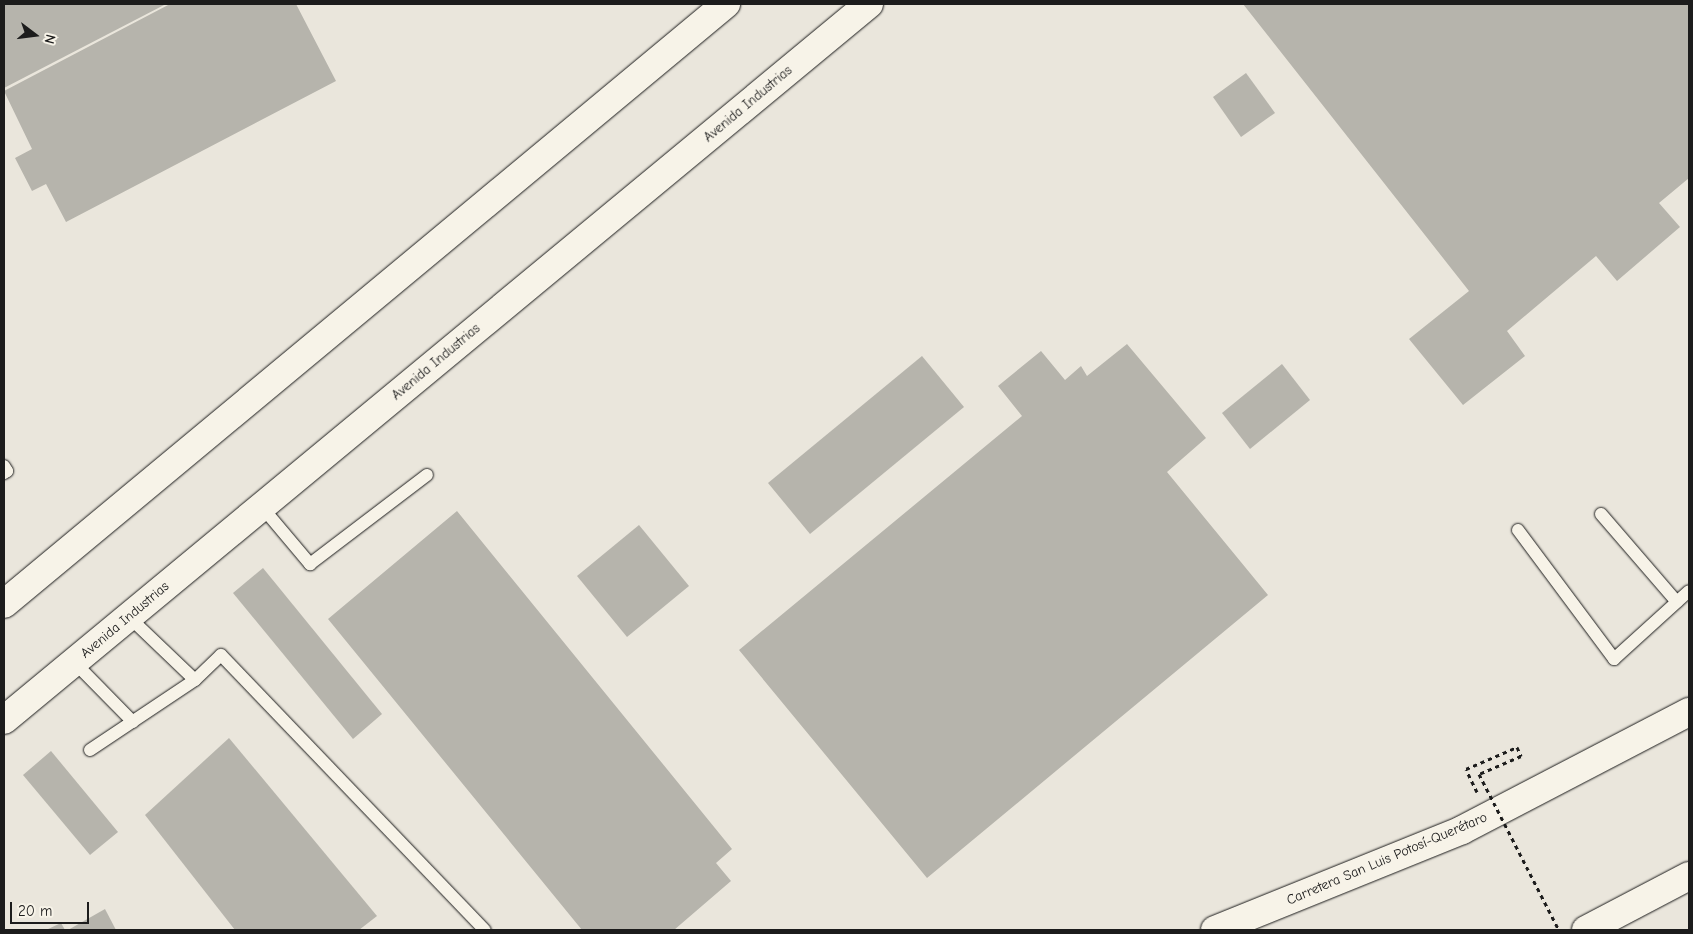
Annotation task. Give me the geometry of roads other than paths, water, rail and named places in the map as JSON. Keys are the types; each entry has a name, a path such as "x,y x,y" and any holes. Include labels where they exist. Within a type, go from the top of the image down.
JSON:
{"main road":[{"path":"4,604 726,4"},
{"name":"Avenida Industrias","path":"4,720 869,4"},
{"name":"Carretera San Luis Potosí-Querétaro","path":"1215,930 1462,830 1689,712"},
{"path":"1586,930 1689,876"}],"lane":[{"path":"4,466 7,471 4,472"},
{"path":"262,507 310,564 427,475"},
{"path":"1601,514 1677,602"},
{"path":"1518,530 1614,659 1689,591"},
{"path":"129,617 194,680"},
{"path":"90,750 194,680 220,655 485,930"},
{"path":"74,662 133,722"}]}
